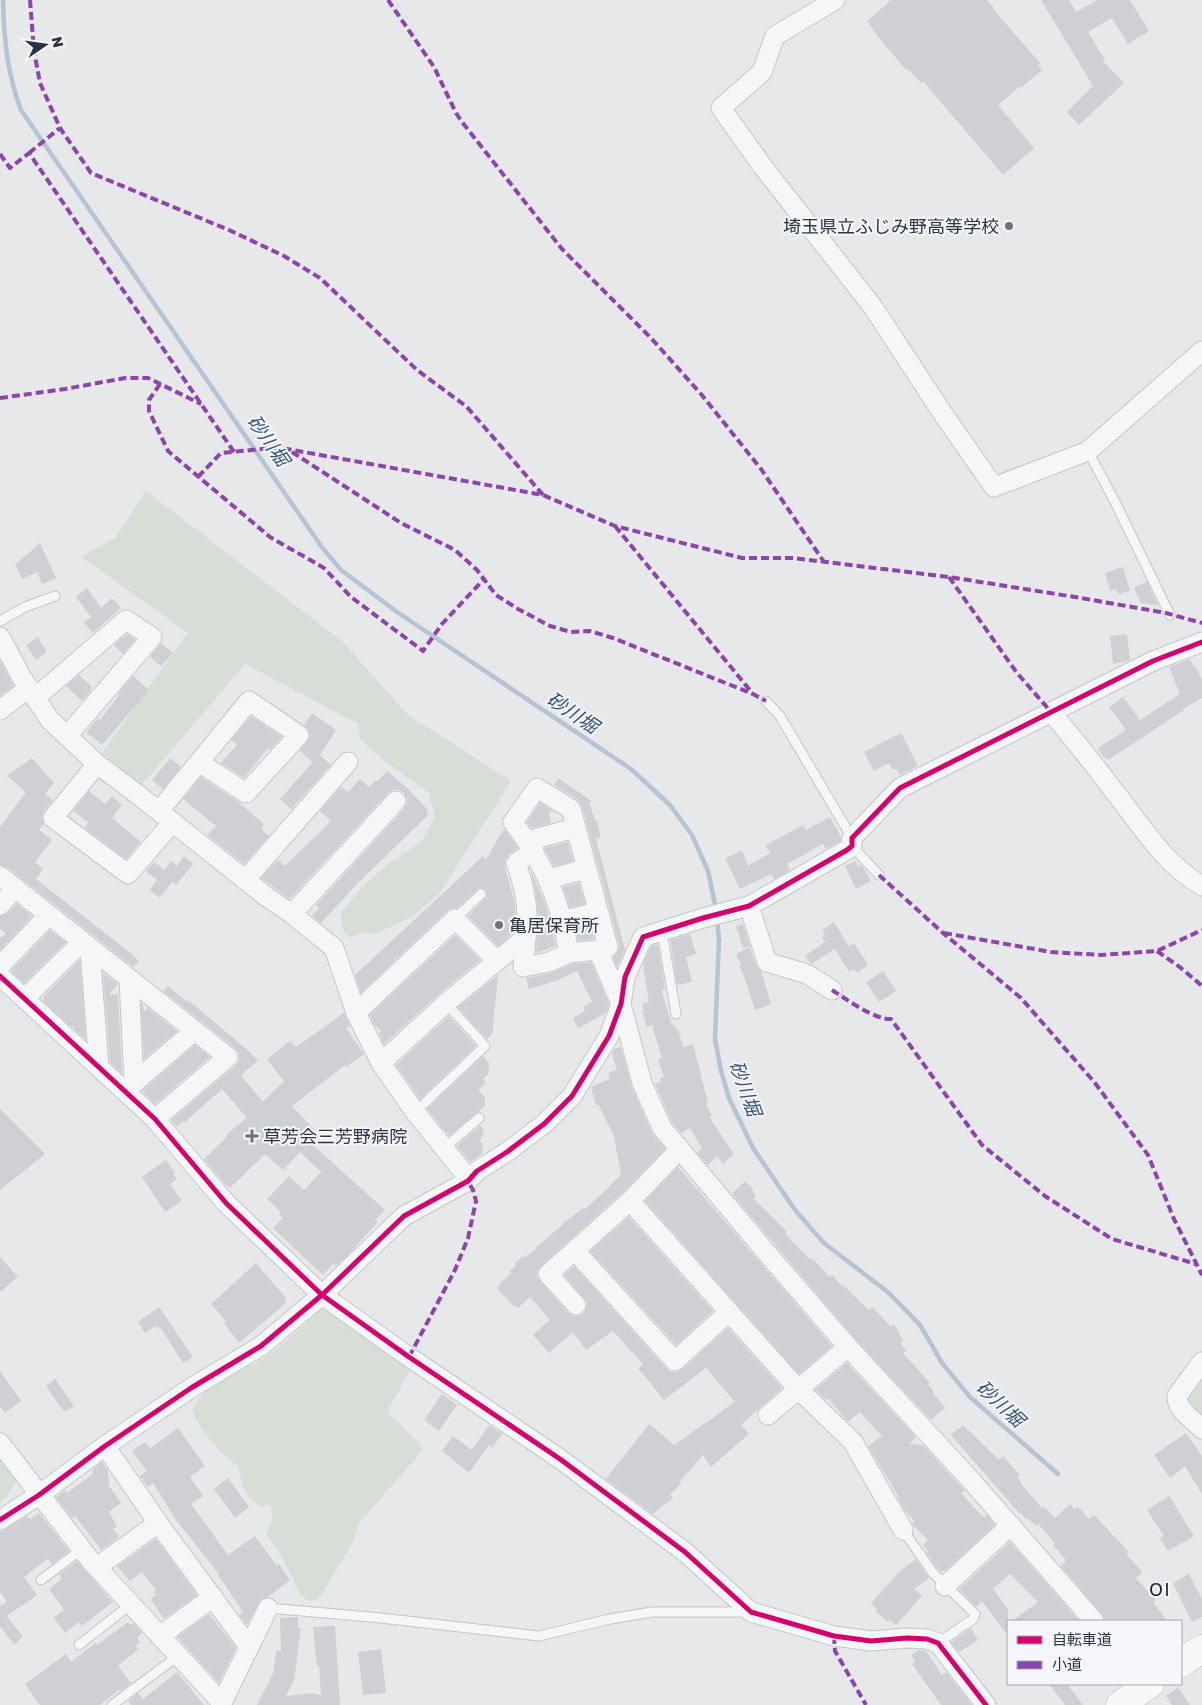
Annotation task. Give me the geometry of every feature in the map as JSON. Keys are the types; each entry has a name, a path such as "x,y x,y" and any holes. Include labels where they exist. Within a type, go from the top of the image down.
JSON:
{"highway":[{"path":"1182,1662 1202,1649"},
{"path":"1120,1705 1146,1685"}],"street":[{"path":"835,0 775,36 762,72 721,108 763,167 873,307 941,411 994,487 1088,451 1202,351"},
{"path":"0,710 32,693 126,620 152,637 67,736"},
{"path":"1,641 50,720 97,764 334,948 356,1013 381,1063 414,1112 468,1181"},
{"path":"0,1520 104,1446 191,1388 261,1346 322,1295 404,1216 468,1181 477,1171 507,1152 544,1124 572,1096 609,1036 621,1004 625,977 643,937 741,908 847,850 900,788 1153,661 1202,642"},
{"path":"97,764 53,818 128,874 199,762 249,701 299,735 246,793 199,762"},
{"path":"1052,713 1163,854 1187,877 1202,886"},
{"path":"245,880 348,762"},
{"path":"570,953 564,920 550,879 530,846 513,822 536,788 571,810 608,947 570,953 549,962 523,967 528,921 523,882 516,863 530,846 575,828"},
{"path":"292,914 396,801"},
{"path":"550,879 586,869"},
{"path":"0,876 228,1057 155,1119"},
{"path":"0,905 15,889"},
{"path":"741,908 767,962 807,974 832,990"},
{"path":"564,920 598,912"},
{"path":"0,966 48,916"},
{"path":"356,1013 455,919 496,960"},
{"path":"381,1063 446,1003 526,937"},
{"path":"25,998 86,945"},
{"path":"86,945 99,1067"},
{"path":"598,950 621,1004 642,1083 662,1128 848,1347 1011,1525 1093,1620"},
{"path":"0,976 99,1067 129,1087 226,1203 322,1295 409,1357 560,1459 685,1552 750,1612 834,1636 871,1640 927,1639 938,1643 986,1705"},
{"path":"129,979 129,1087"},
{"path":"129,1087 194,1030"},
{"path":"576,1306 548,1274 630,1200 680,1149"},
{"path":"630,1200 798,1389 853,1442 903,1530"},
{"path":"575,1250 675,1361 729,1312"},
{"path":"768,1415 848,1347"},
{"path":"1202,1362 1177,1396 1177,1402 1179,1408 1202,1429"},
{"path":"0,1443 96,1567 178,1656 213,1702 222,1703 268,1608"},
{"path":"104,1446 249,1647"},
{"path":"96,1567 158,1523"},
{"path":"945,1586 1011,1525"},
{"path":"160,1636 213,1597"}],"lane":[{"path":"1088,451 1170,614"},
{"path":"0,621 55,596"},
{"path":"766,701 780,716 852,842 880,875"},
{"path":"455,919 481,894"},
{"path":"662,932 676,1014"},
{"path":"414,1112 485,1046 446,1003"},
{"path":"443,1149 479,1118"},
{"path":"903,1530 933,1573 975,1614 973,1619 938,1643"},
{"path":"41,1580 82,1549"},
{"path":"79,1645 130,1605"},
{"path":"268,1608 380,1618 539,1636 610,1619 652,1612 750,1612"},
{"path":"112,1705 178,1656"}],"shaded area":[{"path":"146,491 343,642 408,715 511,781 440,893 412,917 374,934 360,933 349,938 342,928 341,913 362,887 388,864 421,842 435,818 429,793 382,759 360,738 358,724 245,664 140,787 102,753 188,633 82,557 116,537"},
{"path":"329,1309 410,1370 387,1412 417,1441 423,1450 359,1523 354,1540 324,1591 317,1600 308,1601 299,1591 283,1559 266,1534 272,1519 270,1504 261,1507 251,1499 243,1484 238,1466 211,1441 200,1426 192,1410 198,1400 213,1385 263,1359 292,1336 318,1310"},
{"path":"1202,1371 1202,1423 1183,1398"},
{"path":"0,1453 18,1477 7,1496 0,1503"}],"building":[{"path":"891,0 987,0 1040,63 1038,65 1042,70 998,105 1034,148 1003,175 923,81 921,83 908,69 906,70 872,29 867,21"},
{"path":"1041,0 1069,0 1076,12 1098,0 1130,0 1149,31 1128,44 1112,18 1088,32 1105,60 1103,61 1124,83 1079,125 1067,112 1093,86"},
{"path":"40,543 56,578 42,584 37,572 22,579 15,565"},
{"path":"1123,567 1130,591 1118,594 1116,589 1110,591 1105,573"},
{"path":"1147,581 1158,605 1141,603 1134,588"},
{"path":"87,588 101,608 112,598 121,608 93,633 84,622 91,617 76,597"},
{"path":"127,634 135,639 123,654 114,645"},
{"path":"1127,634 1130,660 1113,664 1110,636"},
{"path":"38,637 47,652 36,660 26,645"},
{"path":"161,643 173,653 161,666 150,657"},
{"path":"1190,659 1202,680 1202,698 1108,760 1106,757 1104,758 1098,748 1126,730 1109,707 1123,697 1140,720 1180,694 1169,667"},
{"path":"0,661 14,686 0,696"},
{"path":"79,675 91,686 91,691 82,701 66,686"},
{"path":"133,676 149,690 102,745 86,732 98,718 100,720"},
{"path":"312,713 336,730 320,755 331,765 291,809 280,799 313,762 300,751 310,737 309,730 304,725"},
{"path":"251,716 282,737 271,749 268,748 244,778 221,763 237,745 231,740"},
{"path":"901,733 918,766 900,775 896,768 893,770 889,763 874,771 864,752"},
{"path":"32,758 54,783 45,794 53,800 44,811 42,817 44,824 39,830 52,840 35,862 43,869 36,879 133,955 139,961 133,967 7,867 0,865 0,827 26,792 7,776"},
{"path":"170,758 181,767 163,789 152,780"},
{"path":"387,771 407,788 428,810 426,811 429,814 358,883 321,923 312,916 319,908 316,905 404,809 407,804 407,798 403,792 393,790 388,793 290,899 261,878 278,860 285,866 331,821 320,811 341,787 348,792 360,779 369,787"},
{"path":"201,777 236,800 264,824 261,829 269,836 244,864 207,835 216,826 183,799"},
{"path":"558,778 592,801 589,802 595,821 597,821 601,838 596,839 625,950 617,967 613,957 619,950 619,944 582,806 577,799 554,785"},
{"path":"89,791 105,804 112,796 122,805 112,818 141,842 126,859 85,828 88,822 73,811"},
{"path":"540,803 553,811 549,812 551,823 531,828 527,822"},
{"path":"830,817 841,837 841,841 826,849 823,844 787,864 790,870 774,879 771,874 740,889 725,858 742,851 748,866 770,853 766,845 803,825 806,830"},
{"path":"505,830 518,848 509,854 505,860 505,867 515,904 515,931 498,946 468,916 487,896 486,890 479,888 457,908 447,911 361,993 355,975 483,856 486,860 501,833"},
{"path":"568,842 573,861 554,866 544,848"},
{"path":"184,856 193,864 176,885 172,882 160,898 150,890 157,880 146,871 154,862 164,870 171,861 177,866"},
{"path":"856,861 858,867 861,865 864,868 871,881 856,889 845,866"},
{"path":"530,869 545,903 556,946 536,953 538,914"},
{"path":"579,883 585,904 570,907 563,887"},
{"path":"17,904 32,916 0,950 0,938 6,934 0,928 0,916 8,913"},
{"path":"834,922 848,945 854,943 868,965 857,973 854,969 849,972 835,949 811,964 805,956 825,942 822,937 825,935 822,930"},
{"path":"743,924 750,946 743,948 736,926"},
{"path":"591,925 594,939 578,941 576,929"},
{"path":"50,930 66,942 24,983 11,971"},
{"path":"690,934 696,954 686,957 692,982 677,985 670,940"},
{"path":"455,935 480,960 384,1044 379,1033 381,1031 374,1024 370,1015"},
{"path":"658,944 665,989 662,990 663,996 672,1025 674,1024 676,1030 678,1029 683,1047 693,1044 708,1103 706,1104 712,1116 709,1117 734,1154 723,1164 717,1156 708,1165 697,1153 702,1148 690,1128 681,1133 672,1122 655,1084 661,1082 660,1079 664,1077 658,1059 662,1058 652,1025 647,1027 642,1004 649,1002 643,964 651,946"},
{"path":"750,947 756,965 761,971 771,1004 755,1010 736,954"},
{"path":"80,960 86,1040 73,1026 70,1026 44,1002 44,996"},
{"path":"591,962 609,1004 606,1013 578,1028 573,1018 585,1011 583,1007 592,1002 577,971 556,981 529,989 526,978 551,973 572,964"},
{"path":"883,971 896,991 879,1002 866,982"},
{"path":"103,973 118,984 109,995 118,994 122,1074 110,1062"},
{"path":"498,975 493,1033 487,1039 458,1007"},
{"path":"168,986 187,1002 188,1000 258,1061 241,1075 263,1102 284,1081 267,1059 290,1041 296,1047 344,1013 350,1026 346,1028 364,1054 346,1067 345,1065 292,1106 320,1136 312,1144 385,1210 375,1220 378,1222 346,1257 336,1266 333,1264 323,1275 273,1228 283,1218 279,1215 281,1212 267,1199 289,1176 304,1190 321,1172 300,1152 283,1170 265,1154 230,1188 225,1184 204,1159 226,1138 228,1133 247,1118 222,1089 177,1127 171,1120 235,1066 239,1061 239,1054 235,1048 163,991"},
{"path":"141,1003 143,1004 144,1012 148,1008 177,1031 144,1059"},
{"path":"449,1016 476,1046 420,1099 396,1065"},
{"path":"195,1045 210,1057 155,1104 142,1091"},
{"path":"621,1047 632,1088 652,1133 665,1149 622,1193 541,1266 537,1271 537,1277 568,1313 573,1316 579,1316 584,1313 587,1302 564,1275 574,1266 667,1369 672,1372 678,1372 683,1369 728,1328 782,1388 741,1425 749,1434 711,1467 703,1455 670,1495 673,1498 653,1514 606,1479 649,1424 674,1445 735,1402 706,1368 664,1400 638,1368 643,1364 613,1331 586,1350 573,1332 549,1353 533,1335 550,1320 530,1297 518,1308 515,1305 514,1307 497,1288 511,1273 510,1271 516,1265 515,1263 524,1255 526,1257 583,1208 585,1209 621,1174 614,1136 598,1104 596,1105 591,1087 610,1079 608,1073 617,1070 612,1053 615,1048"},
{"path":"483,1056 490,1064 488,1068 490,1069 489,1073 483,1079 486,1083 478,1090 485,1098 485,1106 449,1136 427,1109"},
{"path":"0,1109 45,1154 0,1190"},
{"path":"480,1125 484,1130 479,1141 483,1144 482,1154 470,1162 457,1146"},
{"path":"166,1160 177,1179 170,1184 182,1201 165,1212 142,1177"},
{"path":"678,1167 832,1346 799,1374 645,1201"},
{"path":"745,1181 754,1190 752,1191 756,1196 753,1198 787,1232 785,1234 811,1260 812,1258 830,1277 832,1275 869,1310 872,1307 891,1327 894,1324 903,1340 900,1343 906,1351 903,1353 930,1383 928,1384 933,1393 945,1408 931,1420 856,1340 732,1194"},
{"path":"629,1217 713,1311 676,1345 590,1251"},
{"path":"0,1257 18,1277 0,1292"},
{"path":"256,1263 287,1299 286,1303 239,1343 224,1323 226,1321 211,1304"},
{"path":"159,1307 193,1357 183,1363 160,1327 158,1329 156,1326 145,1333 138,1322"},
{"path":"847,1363 916,1437 909,1444 923,1445 964,1490 961,1493 984,1518 987,1515 995,1525 945,1571 941,1572 938,1569 926,1552 928,1551 923,1545 928,1541 927,1539 912,1524 915,1521 905,1511 899,1497 868,1446 882,1436 860,1412 848,1422 828,1398 826,1400 815,1390"},
{"path":"0,1371 21,1401 5,1413 0,1407"},
{"path":"55,1379 74,1406 64,1412 46,1386"},
{"path":"442,1394 457,1405 439,1431 424,1420"},
{"path":"489,1425 502,1434 492,1448 489,1445 469,1473 442,1451 453,1436 472,1450"},
{"path":"963,1425 999,1460 1003,1456 1020,1475 1017,1478 1021,1484 1042,1508 1044,1507 1055,1518 1070,1504 1075,1509 1078,1507 1089,1519 1094,1515 1129,1552 1126,1554 1142,1572 1136,1578 1156,1600 1153,1602 1166,1620 1105,1620 1102,1614 1061,1566 1066,1560 1053,1545 1055,1543 1038,1524 1036,1526 1028,1518 1027,1520 1020,1514 951,1435"},
{"path":"178,1428 205,1466 190,1477 203,1496 191,1504 228,1555 255,1536 290,1580 268,1597 261,1599 247,1625 239,1615 243,1612 219,1574 176,1520 153,1483 148,1487 140,1476 147,1471 132,1451 145,1442 150,1448"},
{"path":"1186,1433 1202,1456 1202,1494 1185,1466 1170,1478 1154,1455"},
{"path":"102,1462 108,1470 109,1486 121,1503 109,1512 117,1526 113,1529 119,1537 101,1550 75,1516 72,1518 56,1497 65,1490 67,1493 94,1473 92,1470"},
{"path":"228,1478 249,1507 235,1518 214,1489"},
{"path":"1169,1496 1194,1536 1168,1551 1160,1538 1164,1536 1147,1510"},
{"path":"39,1513 69,1551 52,1564 48,1559 24,1577 37,1595 7,1616 23,1637 14,1645 0,1626 0,1606 7,1602 0,1592 0,1532 27,1516 30,1519"},
{"path":"156,1539 197,1595 164,1619 151,1599 156,1595 153,1592 156,1590 142,1572 130,1581 117,1566"},
{"path":"1010,1542 1078,1620 1013,1620 1038,1602 1010,1574 993,1589 1008,1609 1007,1635 982,1601 976,1607 959,1589"},
{"path":"916,1559 929,1578 914,1589 922,1596 896,1625 890,1620 888,1622 875,1611 877,1609 871,1603 900,1571"},
{"path":"77,1561 113,1602 82,1626 79,1622 65,1633 54,1618 64,1610 49,1589 62,1579 59,1574"},
{"path":"1189,1574 1202,1599 1202,1617 1192,1622 1173,1583"},
{"path":"209,1614 236,1648 219,1683 177,1637"},
{"path":"298,1617 298,1628 301,1628 294,1680 286,1696 314,1693 321,1696 313,1627 335,1626 340,1705 257,1705 273,1674 276,1651 281,1651 280,1618"},
{"path":"128,1622 130,1625 133,1623 142,1633 137,1638 140,1642 136,1646 138,1649 118,1666 131,1683 100,1705 40,1705 25,1684 66,1654 71,1662"},
{"path":"971,1628 978,1640 959,1652 951,1642"},
{"path":"381,1649 386,1693 363,1695 358,1652"},
{"path":"918,1650 926,1651 942,1675 946,1672 972,1705 941,1705 912,1664 915,1662 911,1655"},
{"path":"177,1672 204,1705 131,1705 128,1701 138,1693 143,1699"},
{"path":"1050,1685 1068,1685 1083,1705 1065,1705"},
{"path":"1178,1687 1190,1705 1172,1705 1166,1696"}],"waterway":[{"name":"砂川堀","path":"3,0 7,56 12,83 21,110 321,546 341,570 397,612 631,769 670,805 692,835 708,871 716,909"},
{"name":"砂川堀","path":"717,920 719,939 715,1039 721,1071 729,1098 753,1148 795,1210 824,1243 889,1293 920,1325 942,1363 970,1397 1058,1474"}],"marked path":[{"path":"30,0 34,51 40,83 60,128 91,173 229,230 284,256 320,278 417,370 467,407 543,495"},
{"path":"388,0 434,67 462,122 562,249 651,338 701,394 761,469 824,562"},
{"path":"29,153 60,128"},
{"path":"0,154 10,168 29,153 234,452"},
{"path":"0,398 125,378 148,378 201,404"},
{"path":"160,384 149,400 149,411 168,451 270,537 324,568 351,597 423,651 442,624 484,579"},
{"path":"198,477 221,453 272,448 287,449 543,495 615,526 742,558 793,558 949,577 1166,613 1202,623"},
{"path":"292,452 401,523 455,550 477,570 496,595 550,626 571,632 590,631 613,638 753,694"},
{"path":"615,526 753,694 766,701"},
{"path":"949,577 1017,673 1052,713"},
{"path":"879,875 943,933 1021,998 1095,1083 1148,1155 1174,1219 1202,1275"},
{"path":"944,933 1051,952 1101,955 1157,951 1202,930"},
{"path":"1157,951 1202,986"},
{"path":"832,990 869,1013 891,1019 982,1145 1045,1196 1112,1239 1196,1264"},
{"path":"409,1357 455,1270 468,1238 476,1201 468,1181"},
{"path":"834,1636 835,1651 866,1705"}],"cycle path":[{"path":"0,1520 39,1495 105,1446 191,1388 261,1346 322,1295 404,1216 468,1181 477,1171 507,1152 544,1124 572,1096 609,1036 621,1004 625,977 643,937 749,906 847,850 852,846 852,838 900,788 1153,661 1202,642"},
{"path":"0,976 155,1119 226,1203 322,1295 409,1357 560,1459 685,1552 751,1612 834,1636 871,1641 907,1638 927,1639 938,1643 986,1705"}],"place":[{"name":"埼玉県立ふじみ野高等学校","path":"1009,226"},
{"name":"亀居保育所","path":"499,925"},
{"name":"草芳会三芳野病院","path":"252,1136"}],"district":[{"name":"OI","path":"1160,1588"}]}
